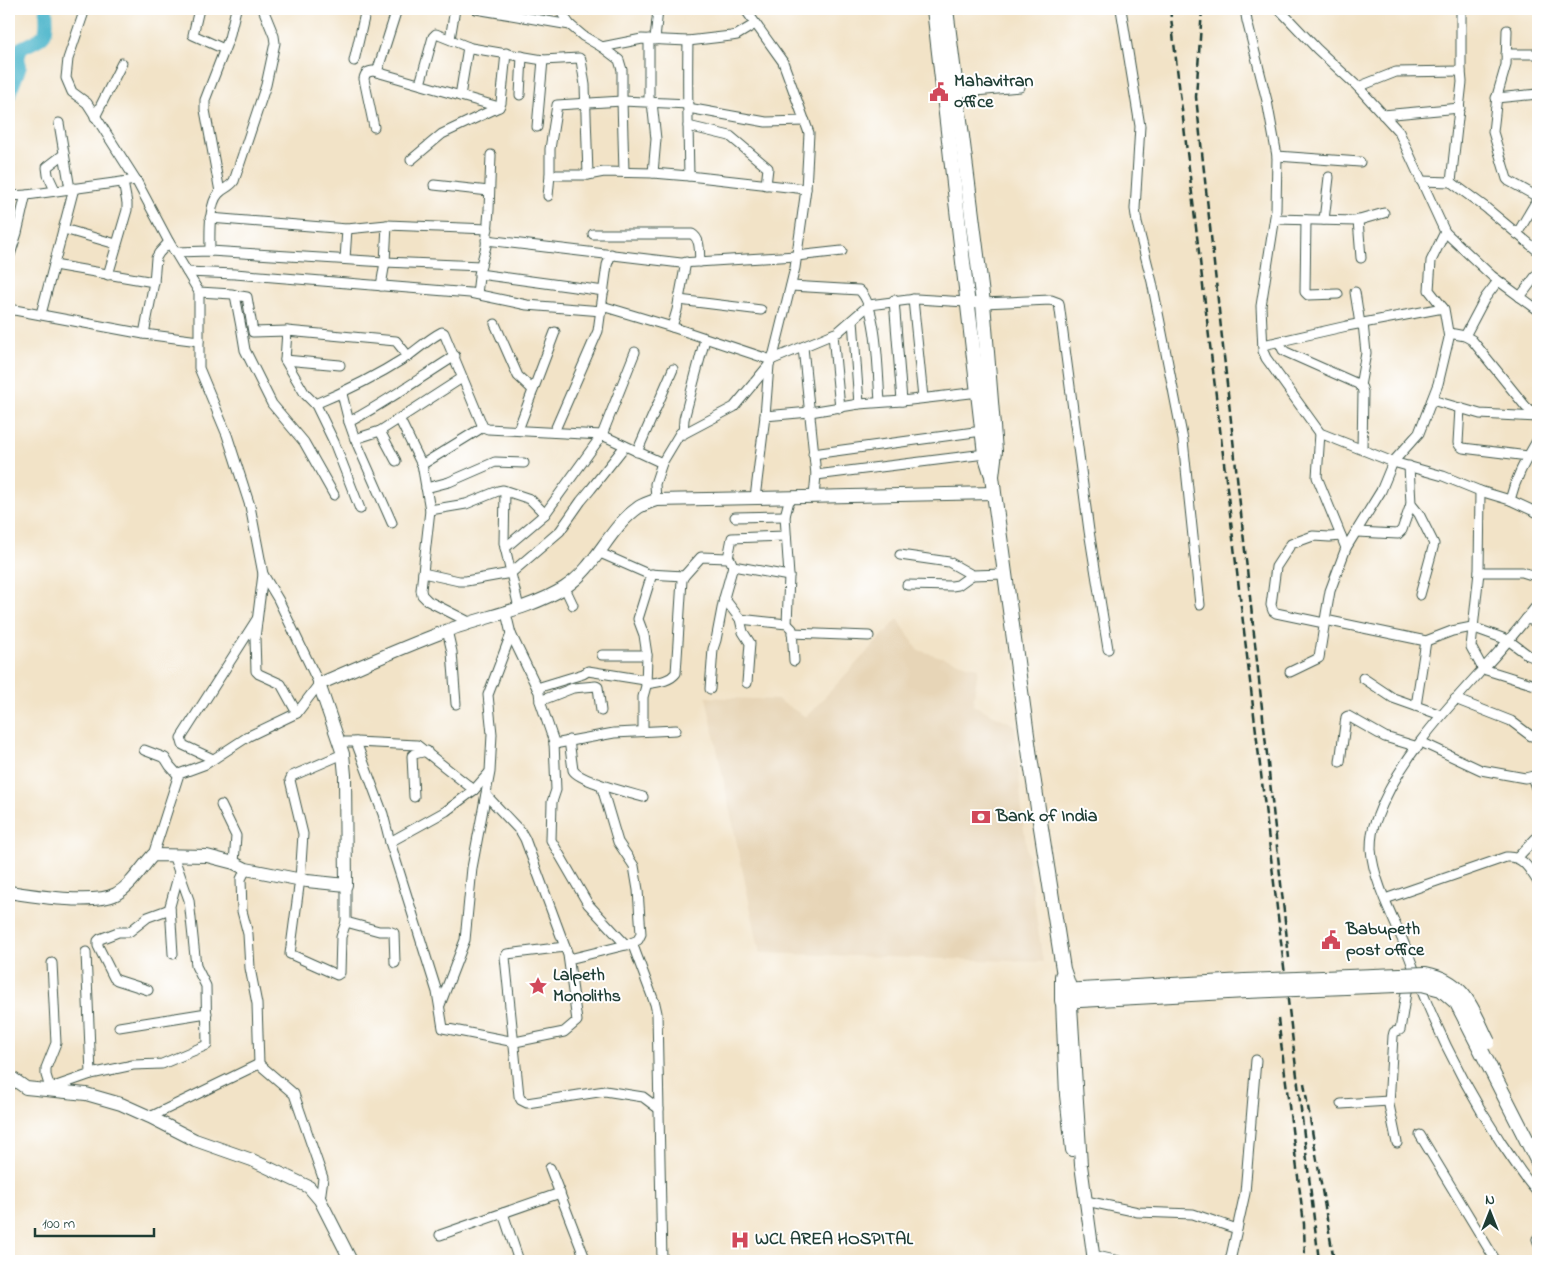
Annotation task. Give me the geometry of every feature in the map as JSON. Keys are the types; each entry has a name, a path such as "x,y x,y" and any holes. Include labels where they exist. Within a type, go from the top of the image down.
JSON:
{"main road":[{"path":"934,9 982,303 995,451 992,476 994,494 1028,747 1063,969 1091,1259"},
{"path":"946,9 949,94 968,302 984,454 992,476"},
{"path":"9,892 55,897 102,899 116,894 135,879 153,855 207,856 240,866 308,881 346,886 345,775 340,748 319,684 447,630 506,613 548,597 580,576 600,553 620,524 639,507 656,500 994,494"},
{"path":"1066,996 1426,974 1447,980 1466,997 1538,1142"},
{"path":"1245,986 1422,984 1441,989 1457,1003 1538,1162"},
{"path":"1066,996 1066,1095 1091,1259"},
{"path":"9,1076 26,1088 70,1091 102,1098 150,1117 195,1140 252,1160 309,1187 320,1200 350,1261"}],"street":[{"path":"85,9 68,59 66,78 72,92 87,103 136,180 169,242 199,292 199,368 227,435 250,506 263,574 255,638 256,671 281,684 298,713"},
{"path":"200,9 193,35 224,50"},
{"path":"220,192 204,105 224,50 236,9"},
{"path":"210,251 210,218 212,209 218,194 234,181 266,85 275,43 263,9"},
{"path":"354,61 366,9"},
{"path":"377,72 396,9"},
{"path":"450,39 455,9"},
{"path":"476,9 570,25"},
{"path":"559,9 570,25 619,60 622,70 624,172"},
{"path":"653,174 656,138 651,102 652,40 658,9"},
{"path":"745,9 783,62 810,133 806,189 796,256 796,268 770,363 754,498"},
{"path":"1122,9 1140,126 1134,209 1152,282 1183,440 1200,604"},
{"path":"1245,9 1267,101 1277,156 1275,219 1261,306 1263,345 1266,358 1320,433 1393,462 1443,476 1510,500 1538,513"},
{"path":"1279,9 1317,50 1358,87 1399,132 1445,232 1498,281 1538,310"},
{"path":"1452,182 1462,82 1461,9"},
{"path":"602,47 641,39 688,41 732,36 755,24"},
{"path":"1507,30 1506,66 1496,98 1493,134 1509,181 1534,195 1537,200 1517,234"},
{"path":"420,84 433,37 438,34 468,46 543,60 580,59 585,85 588,175"},
{"path":"688,41 689,176"},
{"path":"460,96 468,46"},
{"path":"411,160 442,134 498,107 506,53"},
{"path":"1506,54 1538,54"},
{"path":"520,95 522,56"},
{"path":"537,126 543,60"},
{"path":"95,117 122,63"},
{"path":"374,127 364,79 369,71 498,107"},
{"path":"1358,87 1396,72 1461,72"},
{"path":"949,94 1020,88"},
{"path":"1496,98 1538,94"},
{"path":"548,196 550,149 556,117 556,106 559,104 622,101 651,102 688,106 766,122 805,121"},
{"path":"1383,115 1460,108"},
{"path":"41,314 64,229 72,188 59,123"},
{"path":"688,126 732,138 768,168 766,185"},
{"path":"55,190 48,175 47,167 64,154"},
{"path":"476,294 488,228 491,155"},
{"path":"1277,156 1360,162"},
{"path":"550,175 588,175 604,172 624,172 689,176 806,189"},
{"path":"1324,220 1329,177"},
{"path":"9,196 136,180"},
{"path":"1422,181 1452,182 1538,251"},
{"path":"108,275 127,206 123,182"},
{"path":"434,185 489,191"},
{"path":"9,258 27,195"},
{"path":"1275,219 1358,220 1384,213"},
{"path":"210,218 347,229 387,226 488,228"},
{"path":"1306,220 1305,292 1308,295 1338,294"},
{"path":"1358,220 1361,258"},
{"path":"381,286 385,262 387,226"},
{"path":"64,229 116,244"},
{"path":"345,259 347,229"},
{"path":"1290,672 1319,658 1330,591 1346,548 1381,491 1393,462 1419,433 1438,384 1450,338 1443,308 1429,290 1431,261 1445,232"},
{"path":"593,234 692,234 698,238 700,262"},
{"path":"486,240 680,263 796,256 842,251"},
{"path":"144,334 158,255 169,242"},
{"path":"175,252 210,251 480,270 604,291"},
{"path":"554,432 598,331 607,265 611,254"},
{"path":"672,327 686,262"},
{"path":"54,265 154,282"},
{"path":"187,272 235,274 476,294 527,305 602,308 672,327 770,363"},
{"path":"1520,297 1538,273"},
{"path":"1465,336 1485,298 1498,281"},
{"path":"791,286 862,291 869,305 875,337 880,402"},
{"path":"199,292 248,297 253,332 287,330 396,340 408,356"},
{"path":"1355,292 1366,353 1360,386 1363,392 1362,449"},
{"path":"234,295 245,350 258,377 273,406 304,442 334,495"},
{"path":"913,299 923,398"},
{"path":"656,500 655,484 662,463 680,433 683,434 734,406 770,363 838,332 869,305 894,300 913,299 982,303 1056,301 1060,305 1090,531 1108,649"},
{"path":"679,300 761,310"},
{"path":"894,300 902,401"},
{"path":"1263,345 1362,323 1443,308"},
{"path":"9,309 144,334 199,341"},
{"path":"852,320 860,404"},
{"path":"495,324 518,376 533,390"},
{"path":"287,330 285,360 305,394 315,404 334,442 360,509"},
{"path":"315,404 342,394 408,356 442,332 455,356 462,378 483,427"},
{"path":"518,430 554,332"},
{"path":"1449,333 1465,336 1472,340 1526,407 1538,417"},
{"path":"833,334 840,408"},
{"path":"683,434 684,419 705,339"},
{"path":"1279,342 1284,352 1360,386"},
{"path":"804,347 816,475 814,497"},
{"path":"505,548 545,514 602,435 635,352"},
{"path":"349,422 372,410 389,397 455,356"},
{"path":"285,360 340,365"},
{"path":"637,452 673,369"},
{"path":"355,439 380,431 462,378"},
{"path":"765,416 978,392"},
{"path":"342,394 355,439 392,523"},
{"path":"1432,400 1480,414 1538,417"},
{"path":"1460,408 1458,443 1460,446 1463,448 1528,456"},
{"path":"399,418 422,464 430,510 421,590 424,598 471,623"},
{"path":"422,464 425,464 483,427 602,435 662,463"},
{"path":"380,431 396,461"},
{"path":"813,454 982,431"},
{"path":"1320,433 1317,477 1346,548"},
{"path":"1510,500 1514,482 1538,439"},
{"path":"423,573 466,581 511,573 560,530 625,446"},
{"path":"816,475 984,454"},
{"path":"426,488 449,482 495,462 524,463"},
{"path":"1357,532 1398,534 1402,530 1411,504 1409,466"},
{"path":"430,510 461,505 505,490 532,500 545,514"},
{"path":"505,490 504,541 519,608"},
{"path":"1480,490 1479,572 1471,649 1483,669 1538,686"},
{"path":"787,624 789,576 785,516 790,497"},
{"path":"1411,504 1419,514 1434,544 1420,595"},
{"path":"735,517 785,516"},
{"path":"710,689 713,649 724,598 732,538 786,536"},
{"path":"1340,536 1316,536 1293,542 1276,567 1271,605 1273,611 1426,641 1452,631 1472,627 1508,640 1528,655 1538,659"},
{"path":"600,553 646,573 684,576"},
{"path":"900,555 949,562 972,575 1004,574"},
{"path":"537,688 584,674 588,671 646,683 668,679 675,675 684,576 701,557 789,576"},
{"path":"1479,572 1522,572 1538,577"},
{"path":"153,855 178,775 206,764 249,736 298,713 319,684 278,599 263,574"},
{"path":"643,731 647,656 644,635 638,619 652,574"},
{"path":"907,585 956,586 972,575"},
{"path":"564,588 573,605"},
{"path":"724,598 740,618 743,632 750,644 747,682"},
{"path":"1538,604 1455,699 1396,776 1376,819 1371,850 1375,870 1385,899 1412,962 1426,1001 1453,1059 1490,1125 1538,1193"},
{"path":"506,613 511,634 537,688 554,741 556,790 552,802 551,840 588,904 629,944 656,1008 662,1261"},
{"path":"740,618 787,624 792,629 794,661"},
{"path":"213,760 183,744 181,738 257,619"},
{"path":"1526,620 1538,622"},
{"path":"447,630 452,652 456,704"},
{"path":"792,633 869,636"},
{"path":"440,1005 466,940 472,868 490,772 492,738 488,695 511,634"},
{"path":"1416,706 1426,641"},
{"path":"602,655 647,656"},
{"path":"1363,678 1390,697 1442,715"},
{"path":"540,701 573,688 596,686 598,687 602,711"},
{"path":"1455,699 1513,722 1531,736"},
{"path":"1340,762 1346,717 1348,716 1385,737 1419,745 1481,770 1524,778 1535,776 1538,794"},
{"path":"554,741 614,733 676,730"},
{"path":"569,740 574,772 578,776 643,797"},
{"path":"356,742 383,814 437,992 443,1028 512,1042 564,1032 577,1021 569,959 523,835 486,795"},
{"path":"346,886 346,922 341,937 340,973 338,975 290,954 300,879 303,834 290,778 340,748 356,742 417,744 474,790"},
{"path":"144,750 165,758 178,775"},
{"path":"414,797 412,756 427,751"},
{"path":"390,842 443,813 474,790 490,772"},
{"path":"569,959 629,944 638,940 641,934 638,890 634,866 618,842 602,788 598,784"},
{"path":"221,805 236,836 240,866 242,910 248,934 250,968 257,1004 259,1064 294,1094 323,1178 320,1200"},
{"path":"1518,858 1538,836"},
{"path":"52,963 56,1043 46,1068 47,1089 91,1074 132,1065 162,1064 206,1047 208,1041 206,986 196,966 189,902 173,855"},
{"path":"1385,899 1506,857 1518,858 1526,865 1538,882"},
{"path":"173,954 170,902 180,873"},
{"path":"148,990 114,978 98,946 98,941 100,938 118,932 129,932 148,917 170,909"},
{"path":"346,922 394,933 395,963"},
{"path":"565,947 505,955 512,1042 519,1096 523,1102 527,1103 605,1090 643,1097 659,1109"},
{"path":"86,952 91,1074"},
{"path":"1397,1143 1389,1101 1394,1032 1400,1030 1412,962"},
{"path":"119,1027 207,1013"},
{"path":"1230,1261 1245,1193 1256,1060"},
{"path":"150,1117 259,1064"},
{"path":"1340,1104 1389,1101"},
{"path":"1420,1135 1496,1261"},
{"path":"550,1168 586,1261"},
{"path":"440,1235 560,1193"},
{"path":"1086,1202 1138,1212 1193,1214 1237,1230"},
{"path":"503,1213 519,1261"},
{"path":"1091,1259 1119,1261"}],"shaded area":[{"path":"898,619 918,650 978,668 973,705 1015,725 1023,823 1043,962 760,953 706,697 778,700 806,717"}],"waterway":[{"path":"9,95 20,66 18,58 21,48 36,41 46,31 46,9"}],"railway":[{"path":"1170,9 1319,1261"},
{"path":"1202,9 1196,97 1289,958"},
{"path":"1278,1019 1304,1224 1305,1261"},
{"path":"1304,1083 1334,1261"}],"place":[{"name":"Mahavitran office","path":"939,92"},
{"name":"Bank of India","path":"981,817"},
{"name":"Babupeth post office","path":"1331,940"},
{"name":"Lalpeth Monoliths","path":"538,986"},
{"name":"WCL AREA HOSPITAL","path":"740,1240"}]}
